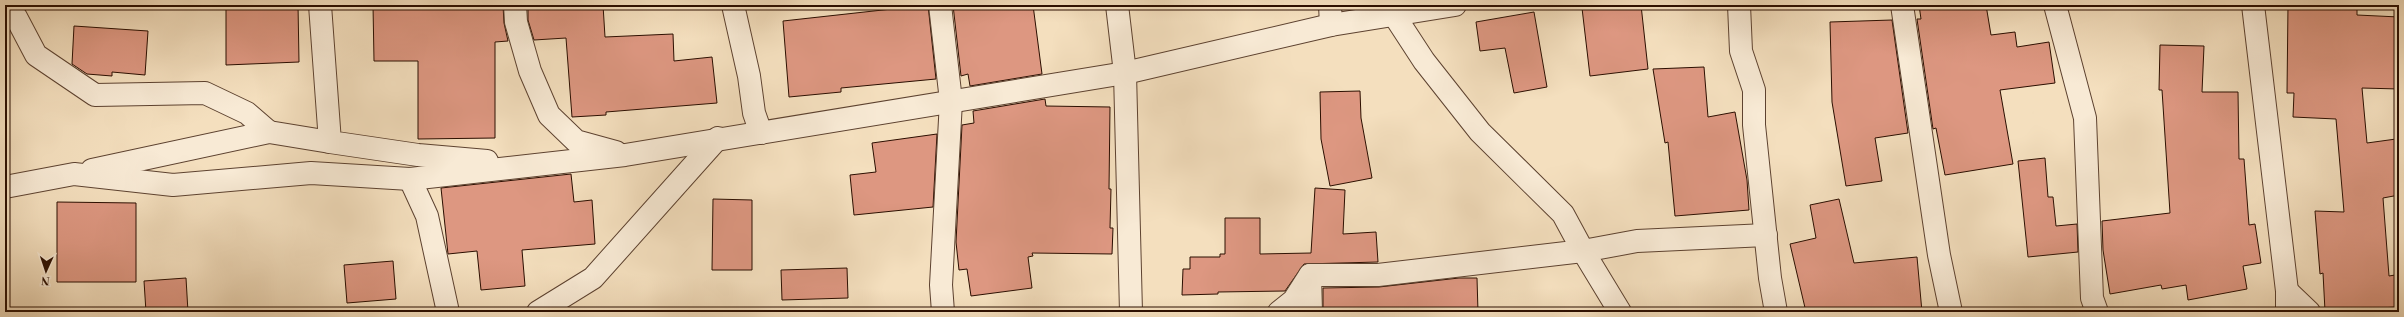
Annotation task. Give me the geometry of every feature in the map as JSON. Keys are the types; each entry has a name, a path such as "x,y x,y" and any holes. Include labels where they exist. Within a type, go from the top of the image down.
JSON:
{"street":[{"path":"320,5 330,142"},
{"path":"515,5 516,22 530,71 548,115 576,141 625,154"},
{"path":"733,5 749,76 754,112 761,133"},
{"path":"940,5 951,101 941,285 943,312"},
{"path":"1117,5 1124,73 1131,312"},
{"path":"74,174 173,185 311,173 410,179 535,166 625,154 718,138 761,133 1124,73 1331,15 1394,15 1455,5"},
{"path":"1739,5 1741,51 1754,90 1754,126 1770,278 1776,312"},
{"path":"1902,5 1939,255 1951,312"},
{"path":"2054,5 2085,118 2092,298 2097,312"},
{"path":"2253,5 2287,301 2309,312"},
{"path":"5,9 16,17 36,55 96,95 205,93 247,113 269,132"},
{"path":"1394,15 1424,61 1480,132 1563,214 1583,251 1620,312"},
{"path":"5,187 74,174 269,132 418,155 535,166"},
{"path":"538,312 593,278 718,138"},
{"path":"410,179 427,216 448,312"},
{"path":"1310,275 1378,275 1583,251 1637,241 1766,235"},
{"path":"1279,312 1294,300 1310,275"},
{"path":"1310,275 1311,312"}],"building":[{"path":"226,5 298,5 299,62 226,65"},
{"path":"373,5 503,5 504,23 508,41 495,42 495,138 418,139 418,61 374,61"},
{"path":"528,5 603,5 605,37 673,34 674,61 712,57 717,103 606,112 606,115 572,117 566,38 534,40 528,20"},
{"path":"928,5 936,79 841,88 841,92 789,97 783,21"},
{"path":"953,5 1033,5 1042,74 970,86 968,74 961,76"},
{"path":"1607,5 1641,5 1648,69 1590,76 1582,8"},
{"path":"1919,5 1986,5 1991,35 2015,32 2017,47 2049,42 2055,83 2000,90 2013,164 1945,175 1936,128 1933,129 1917,19 1921,19"},
{"path":"2288,5 2357,5 2357,15 2399,17 2399,89 2362,88 2367,143 2396,139 2399,162 2399,195 2383,198 2389,276 2395,275 2397,307 2325,311 2323,273 2320,274 2315,211 2344,212 2336,119 2293,117 2294,93 2287,93"},
{"path":"1534,12 1547,87 1514,93 1505,48 1480,51 1476,22"},
{"path":"1892,20 1908,133 1875,138 1882,181 1846,186 1832,102 1830,22"},
{"path":"74,26 148,31 145,75 112,72 112,76 87,74 72,64"},
{"path":"2160,45 2204,46 2202,92 2238,92 2239,159 2244,159 2249,225 2255,224 2261,263 2243,266 2247,289 2188,300 2186,285 2162,289 2161,285 2110,294 2103,250 2102,221 2170,213 2162,90 2159,90"},
{"path":"1704,67 1708,117 1735,112 1747,180 1749,210 1675,216 1668,142 1665,143 1653,69"},
{"path":"1360,91 1361,118 1372,178 1330,186 1321,139 1320,92"},
{"path":"1045,99 1046,106 1110,107 1109,189 1111,189 1110,228 1113,228 1112,254 1032,253 1033,256 1028,257 1032,288 971,296 967,269 959,270 956,242 962,125 974,123 973,111"},
{"path":"937,134 933,207 854,215 850,175 876,172 872,143"},
{"path":"2045,158 2048,197 2053,197 2056,226 2077,224 2078,252 2028,257 2018,161"},
{"path":"571,174 574,202 592,200 595,244 522,250 525,286 481,290 477,251 448,254 441,188"},
{"path":"1315,188 1345,190 1343,234 1376,232 1378,262 1304,264 1285,291 1218,292 1218,294 1182,295 1183,269 1190,269 1190,257 1220,257 1220,254 1225,254 1225,218 1260,218 1260,254 1311,253"},
{"path":"713,199 752,200 752,270 712,270"},
{"path":"1839,199 1854,263 1917,257 1922,312 1806,312 1790,244 1816,238 1810,205"},
{"path":"57,202 136,203 136,282 57,282"},
{"path":"393,261 396,299 347,303 344,265"},
{"path":"847,268 848,298 782,300 781,270"},
{"path":"186,278 188,312 146,312 144,281"},
{"path":"1459,278 1477,278 1478,312 1323,312 1323,288 1379,287"}]}
